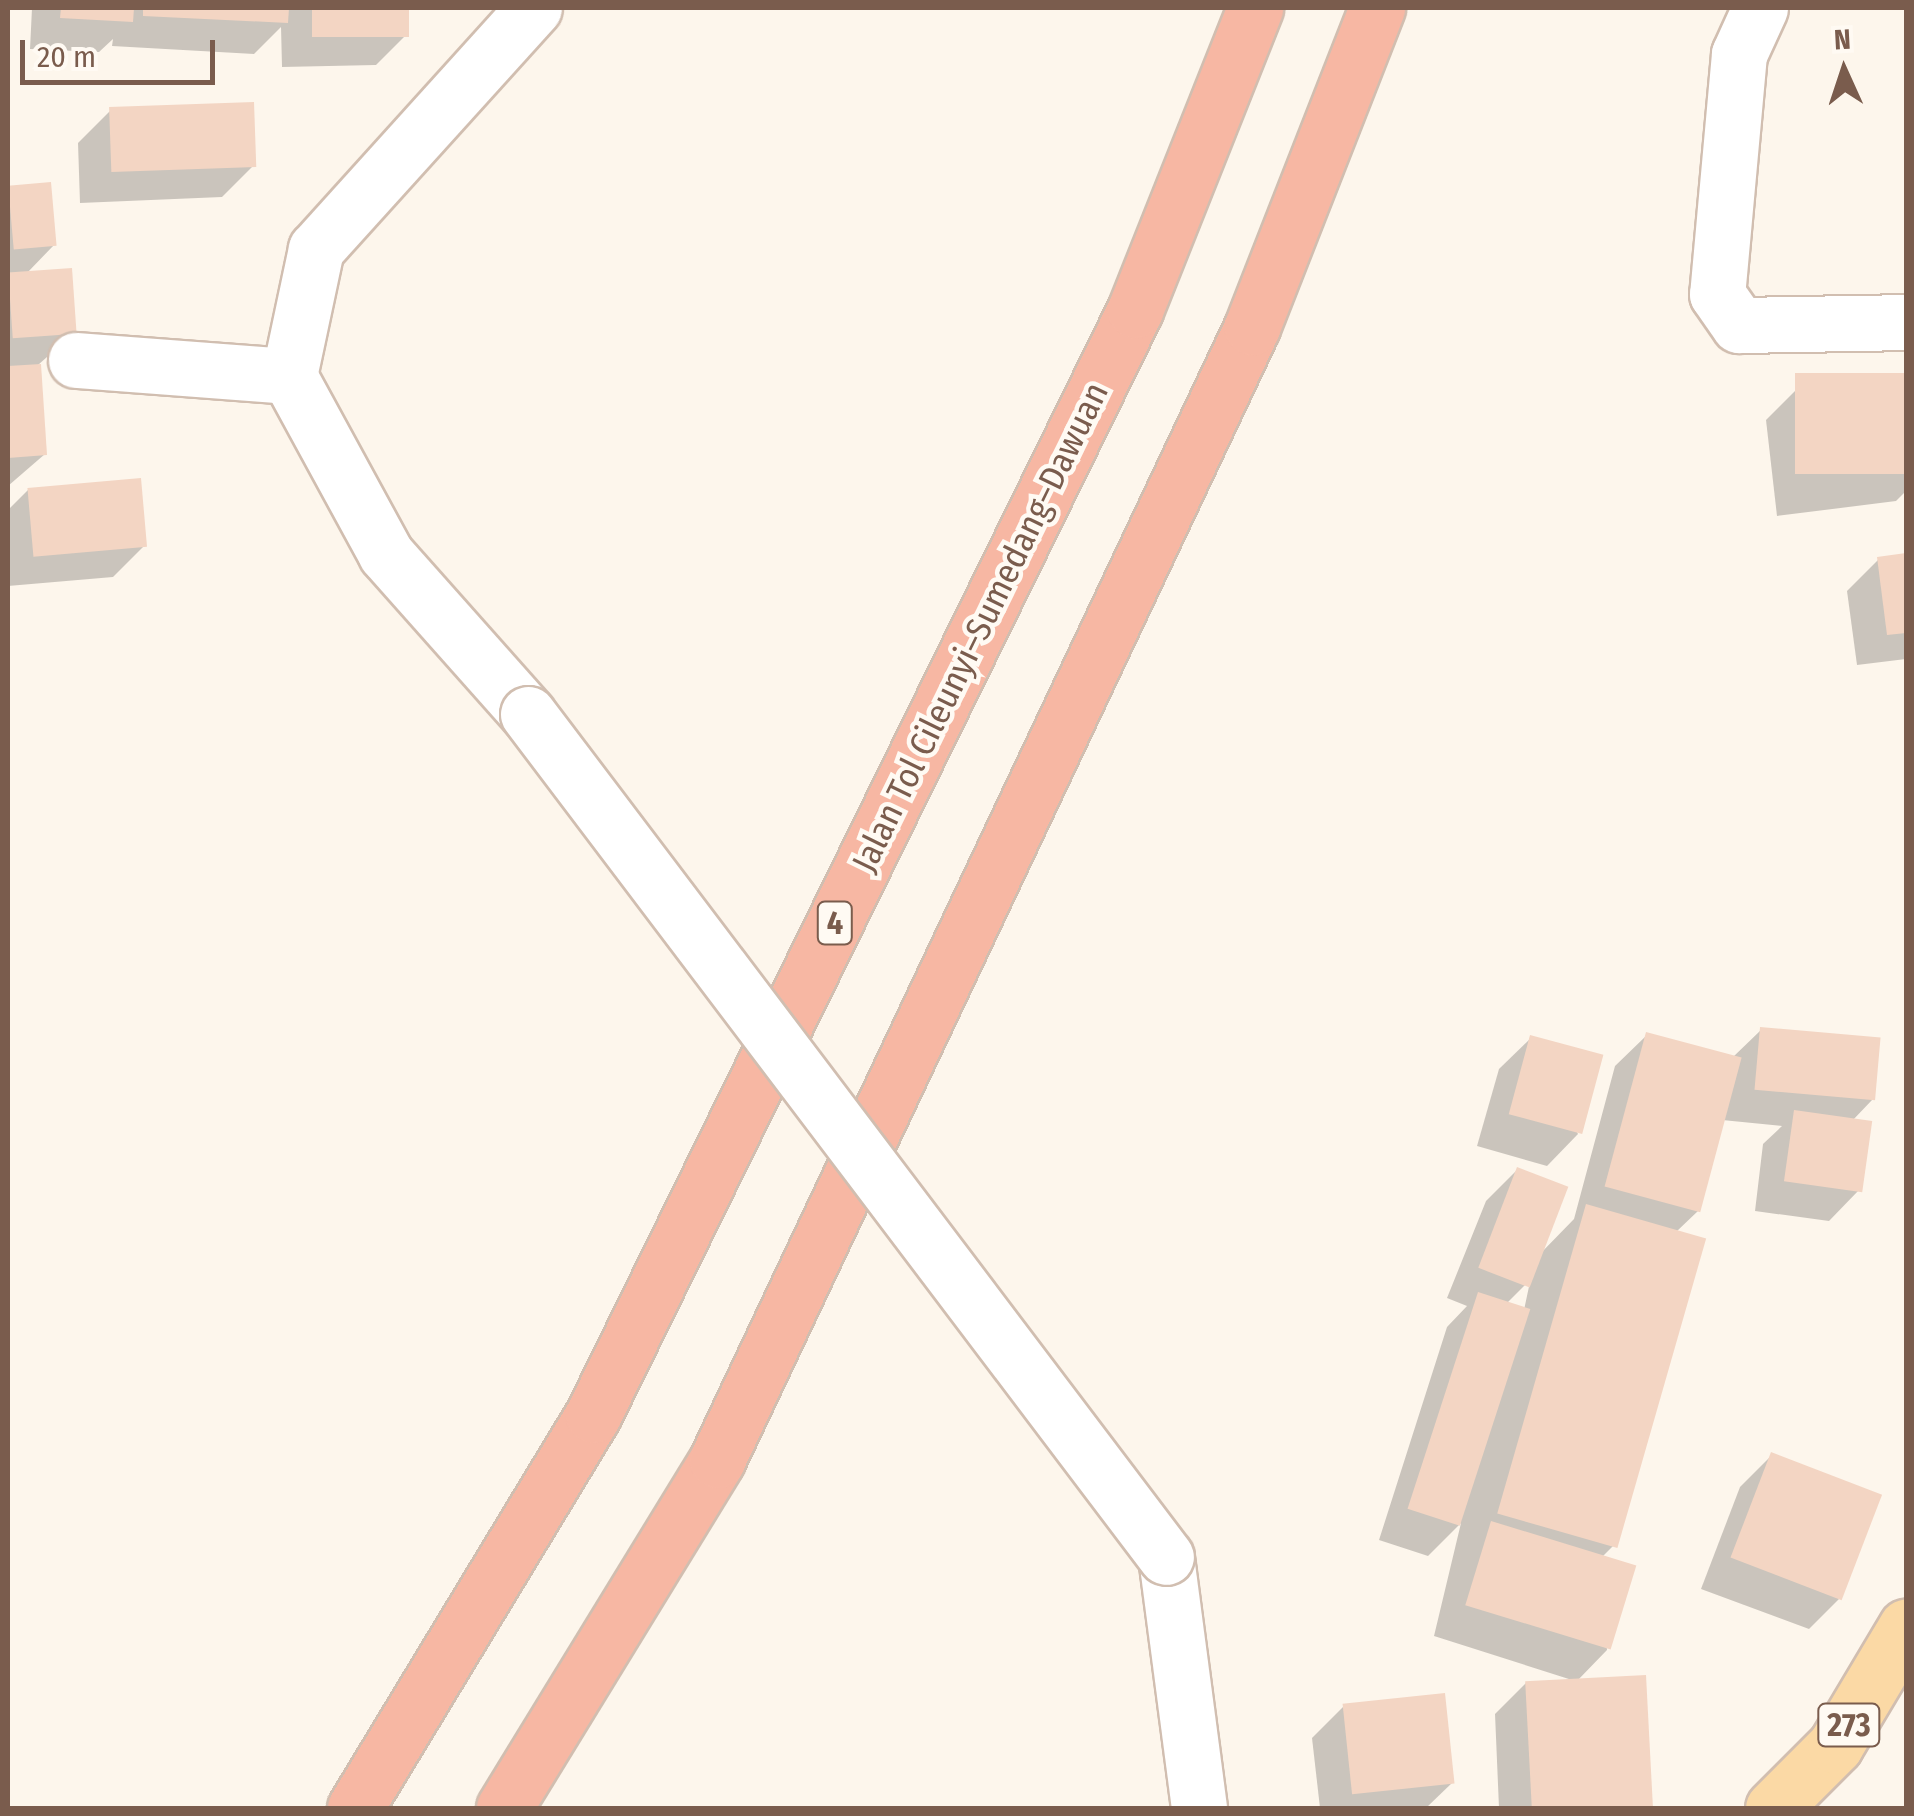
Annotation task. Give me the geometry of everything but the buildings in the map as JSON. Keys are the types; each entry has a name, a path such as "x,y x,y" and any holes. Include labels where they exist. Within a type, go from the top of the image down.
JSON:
{"highway":[{"name":"Jalan Tol Cileunyi–Sumedang–Dawuan","path":"355,1808 593,1415 1135,310 1255,8"},
{"path":"504,1808 717,1460 1252,326 1377,8"}],"main road":[{"name":"273","path":"1773,1808 1835,1746 1906,1627"}],"street":[{"path":"534,8 316,249 290,376 386,554 528,714 1166,1557 1199,1808"},
{"path":"1760,8 1739,54 1717,294 1739,325 1906,322"},
{"path":"76,360 290,376"}]}
